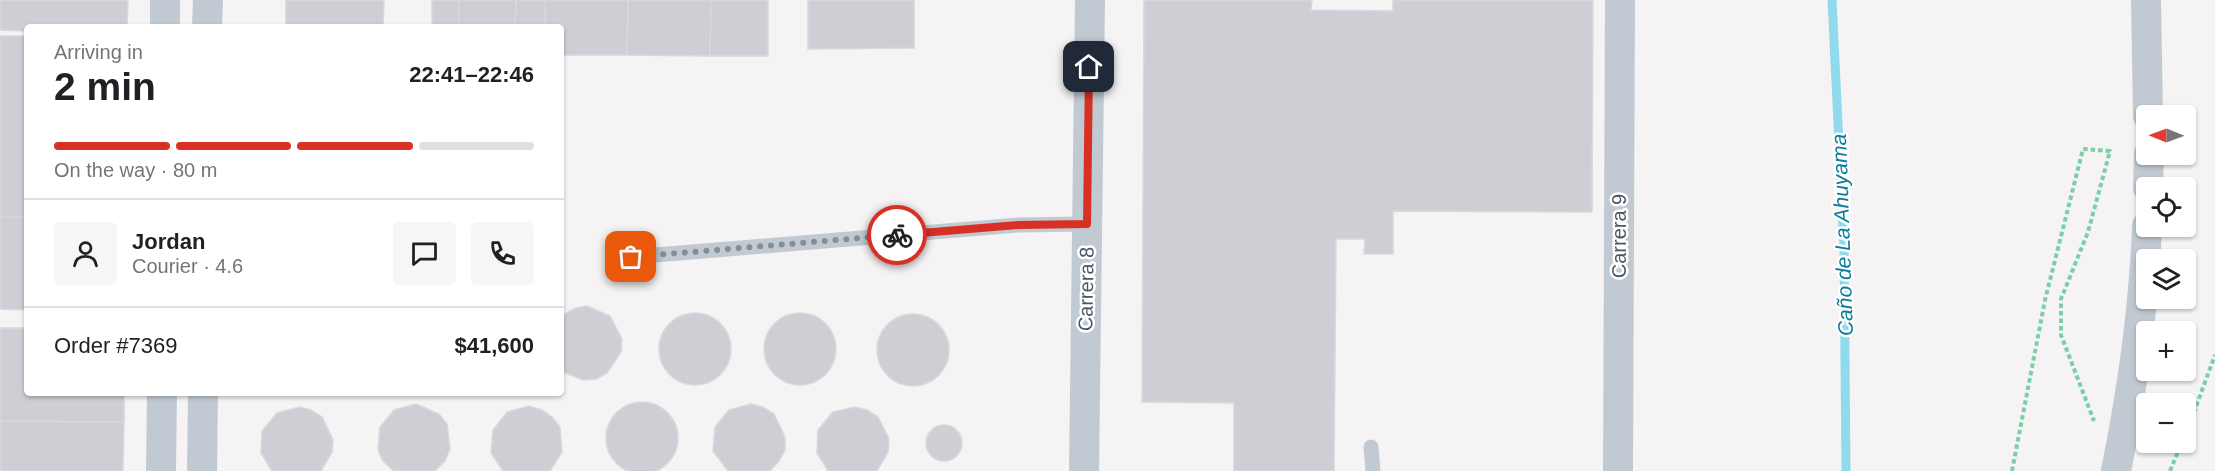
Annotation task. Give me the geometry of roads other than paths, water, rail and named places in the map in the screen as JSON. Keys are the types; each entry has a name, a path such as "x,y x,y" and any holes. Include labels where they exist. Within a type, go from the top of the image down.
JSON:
{"street":[{"path":"165,0 165,24"},
{"path":"207,24 208,0"},
{"name":"Carrera 8","path":"1084,471 1090,0"},
{"name":"Carrera 9","path":"1618,471 1620,0"},
{"path":"2146,0 2148,105"},
{"path":"2116,471 2124,431 2139,309"},
{"path":"161,471 162,396"},
{"path":"202,471 203,396"}],"lane":[{"path":"631,257 1018,225 1087,224"},
{"path":"1371,447 1373,471"}],"waterway":[{"name":"Caño de La Ahuyama","path":"1832,0 1844,247 1846,471"}]}
